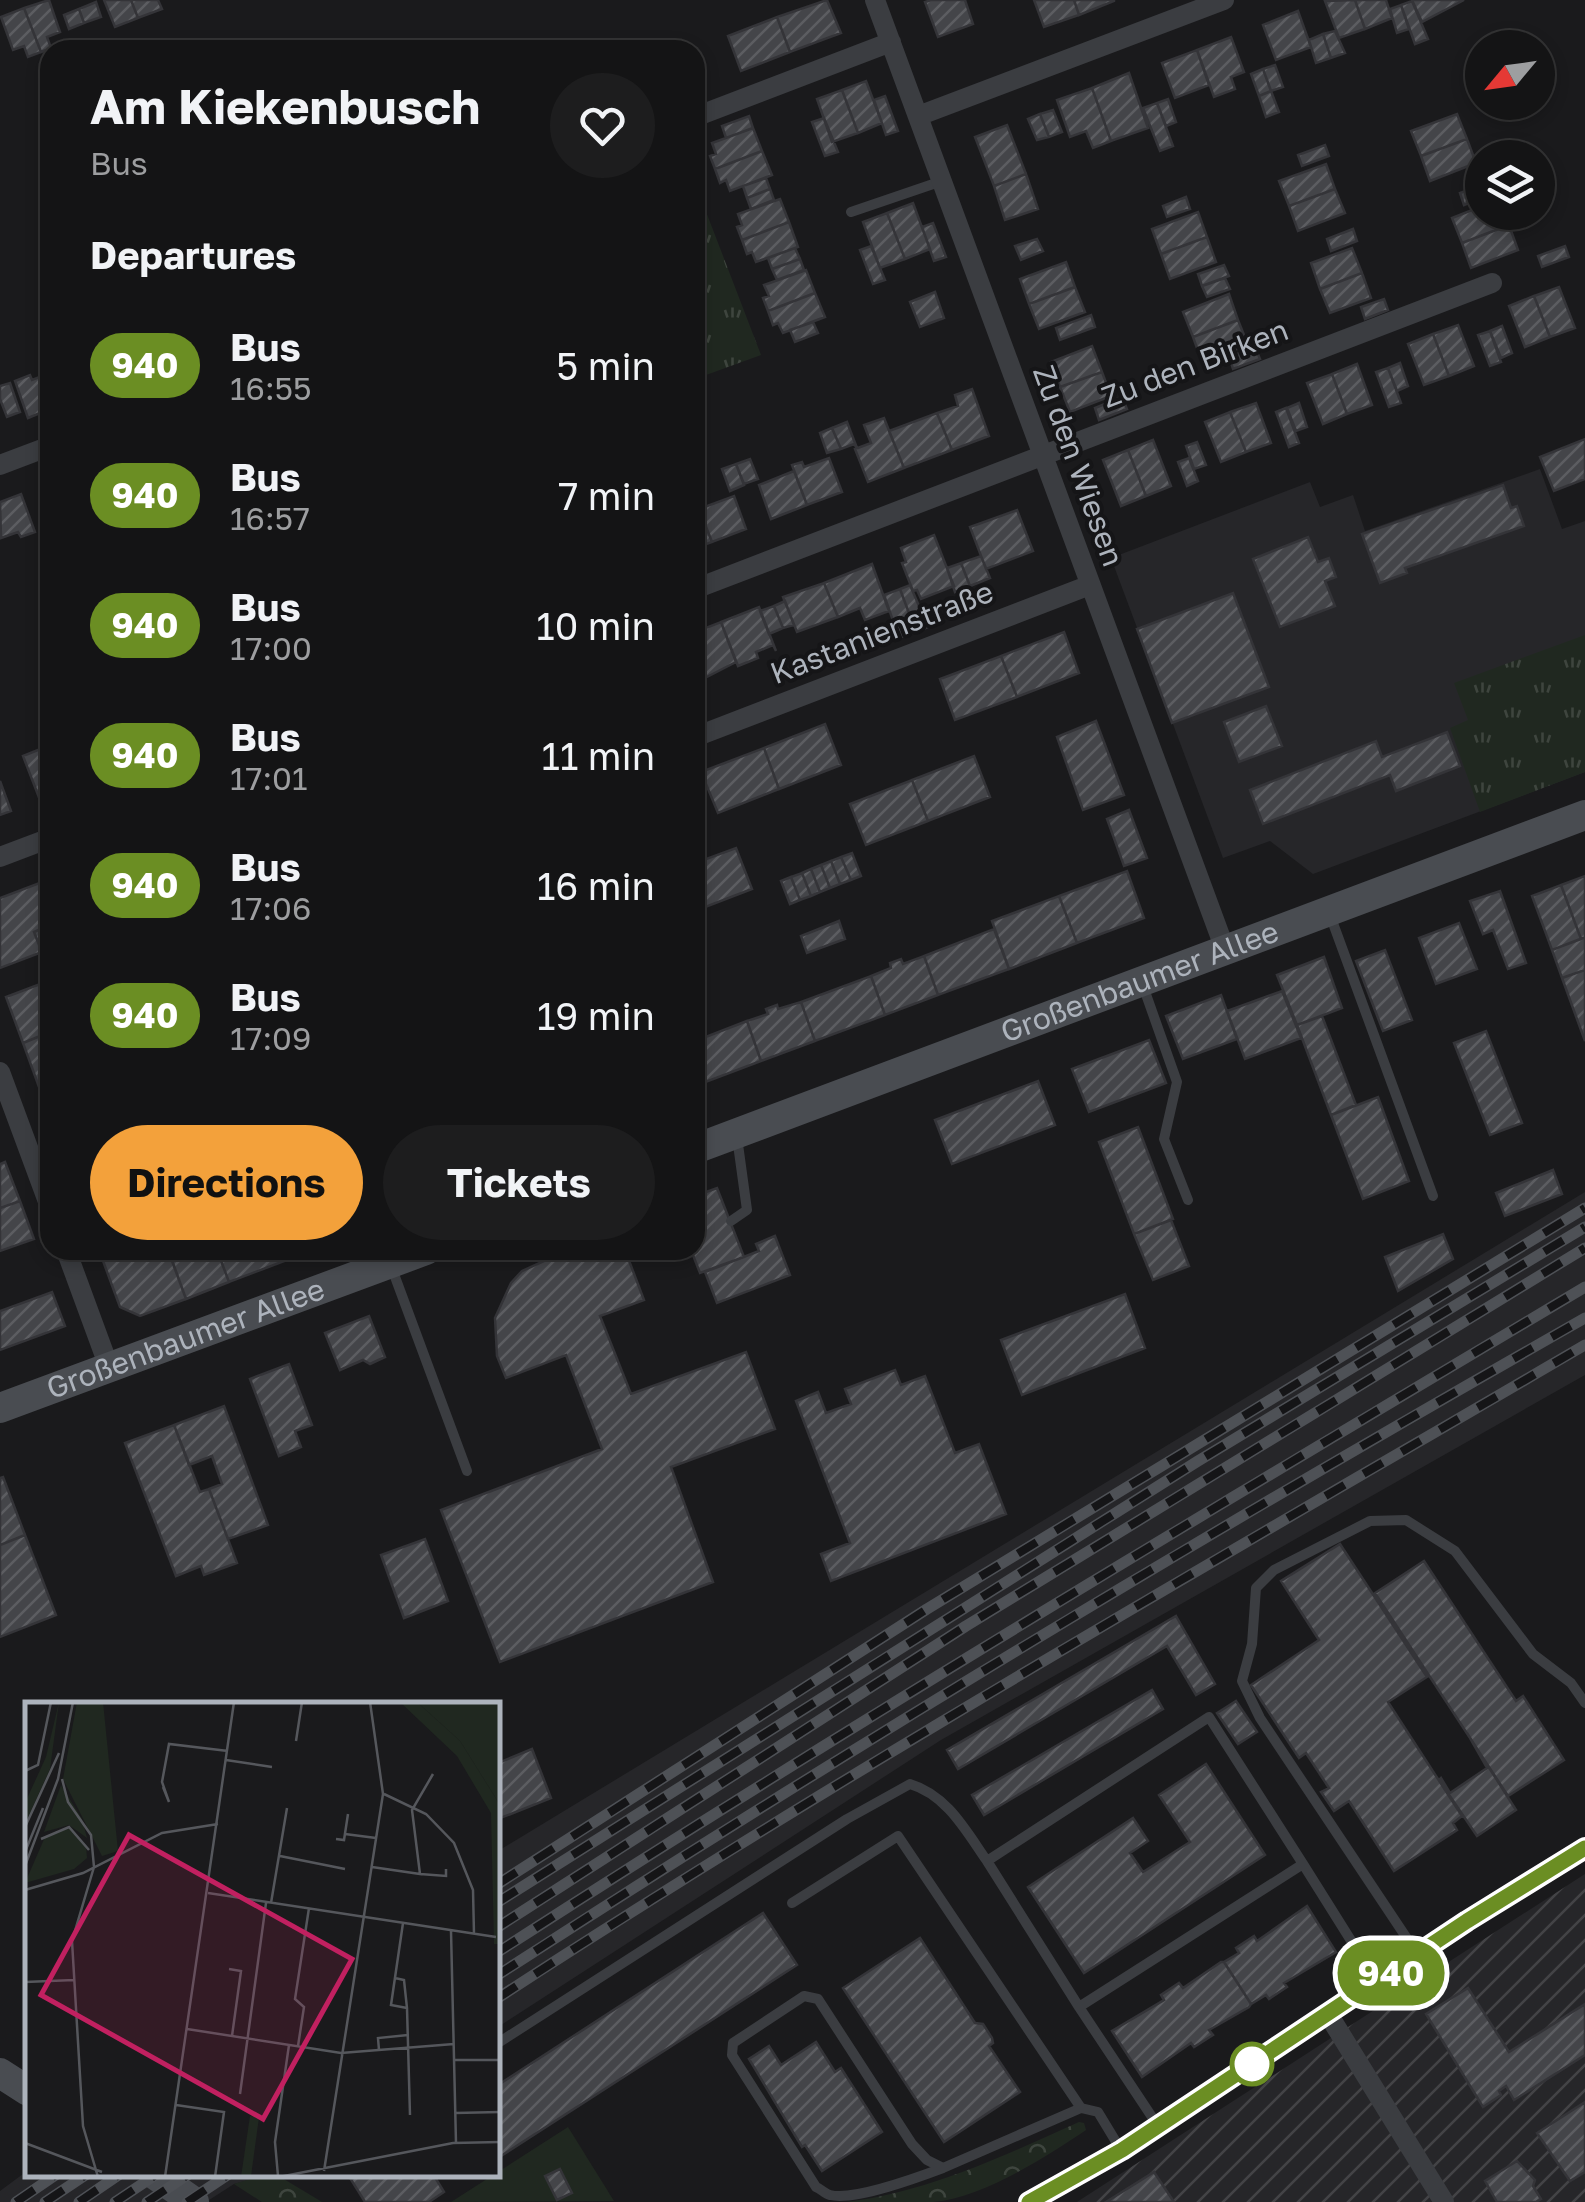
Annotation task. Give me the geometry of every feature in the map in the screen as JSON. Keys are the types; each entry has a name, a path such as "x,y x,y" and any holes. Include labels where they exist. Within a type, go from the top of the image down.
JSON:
{"main road":[{"name":"Großenbaumer Allee","path":"705,1145 1330,912 1583,823"},
{"name":"Großenbaumer Allee","path":"0,1408 400,1260"},
{"path":"0,2073 25,2088"},
{"path":"158,2177 194,2202"}],"street":[{"name":"Zu den Wiesen","path":"875,0 1226,952"},
{"path":"918,116 1224,0"},
{"path":"705,113 891,42"},
{"name":"Zu den Birken","path":"705,585 1492,283"},
{"path":"0,465 40,450"},
{"name":"Kastanienstraße","path":"705,732 1090,585"},
{"path":"0,857 40,842"},
{"path":"0,1072 40,1181"},
{"path":"70,1260 109,1367"},
{"path":"1029,2202 1122,2150 1585,1848"},
{"path":"1328,2014 1444,2202"}],"lane":[{"path":"851,212 942,180"},
{"path":"1330,912 1433,1196"},
{"path":"1142,983 1177,1082 1164,1139 1188,1200"},
{"path":"731,1222 747,1210 736,1134"},
{"path":"390,1264 467,1471"},
{"path":"1418,1955 1260,1718 1242,1681 1252,1644 1256,1588 1274,1570 1370,1521 1406,1520 1455,1551 1533,1654 1571,1683 1585,1703"},
{"path":"987,1862 1209,1718 1378,1983"},
{"path":"500,2042 848,1819 910,1784 926,1789 954,1813 1158,2126"},
{"path":"792,1902 898,1836 1081,2108"},
{"path":"1079,2007 1303,1864"},
{"path":"943,2168 926,2160 912,2144 818,1999 804,1996 733,2043 732,2055 816,2187 831,2195 900,2184 943,2168 1081,2108 1098,2112 1122,2150"}],"shaded area":[{"path":"1540,469 1562,529 1585,521 1585,772 1313,874 1270,841 1223,858 1111,558 1310,482 1320,507 1353,495 1365,531"},
{"path":"1585,1192 1585,1375 941,1740 500,2026 500,1850"},
{"path":"1585,1874 1585,2202 1077,2202"},
{"path":"25,2172 25,2177 260,2177 234,2184 206,2202 0,2202 0,2191"}],"green space":[{"path":"705,209 761,355 705,375"},
{"path":"1585,635 1585,772 1480,812 1450,728 1468,720 1454,683"},
{"path":"1084,2123 1086,2130 1033,2164 973,2193 933,2202 847,2202 937,2181"},
{"path":"568,2127 614,2201 451,2202 490,2177 500,2177 500,2171"},
{"path":"257,2177 280,2177 322,2202 262,2202 234,2184"}],"building":[{"path":"49,0 60,32 47,37 48,40 40,40 40,49 24,8"},
{"path":"104,0 131,0 138,18 115,27"},
{"path":"131,0 158,0 162,9 138,18"},
{"path":"827,0 841,33 790,52 777,17"},
{"path":"965,0 973,24 938,37 925,2"},
{"path":"1034,0 1074,0 1079,15 1044,27"},
{"path":"1074,0 1114,0 1114,1 1079,15"},
{"path":"1355,0 1386,0 1392,18 1365,29"},
{"path":"1355,0 1365,29 1339,38 1325,1"},
{"path":"1412,0 1464,0 1422,22"},
{"path":"1412,1 1428,39 1415,44 1401,5"},
{"path":"96,2 101,17 84,23 79,9"},
{"path":"1401,5 1409,29 1397,33 1390,9"},
{"path":"24,8 40,52 28,57 24,46 13,50 1,17"},
{"path":"79,9 84,23 69,29 64,15"},
{"path":"1298,11 1311,47 1276,60 1263,25"},
{"path":"777,17 790,52 741,71 728,36"},
{"path":"1335,31 1345,53 1331,58 1323,34"},
{"path":"1323,34 1331,58 1316,63 1309,40"},
{"path":"1231,37 1244,72 1231,77 1235,89 1214,97 1197,50"},
{"path":"1197,50 1209,85 1175,98 1162,63"},
{"path":"1275,65 1283,87 1271,91 1263,69"},
{"path":"1263,69 1271,91 1259,96 1251,74"},
{"path":"1129,73 1148,128 1111,141 1092,88"},
{"path":"866,81 882,123 858,133 842,90"},
{"path":"1092,88 1111,141 1093,148 1086,131 1070,137 1057,100"},
{"path":"842,90 858,133 832,142 817,99"},
{"path":"1271,91 1279,112 1266,117 1259,96"},
{"path":"885,96 898,131 886,135 874,100"},
{"path":"1168,99 1176,122 1166,126 1157,103"},
{"path":"1157,103 1173,146 1160,151 1143,108"},
{"path":"1053,110 1062,132 1049,137 1040,114"},
{"path":"1040,114 1049,137 1037,140 1028,119"},
{"path":"1457,114 1467,139 1421,156 1411,131"},
{"path":"749,116 753,128 726,138 722,126"},
{"path":"824,118 838,152 825,156 812,122"},
{"path":"1007,125 1026,174 994,186 975,137"},
{"path":"753,128 762,151 715,169 710,156 716,154 712,143"},
{"path":"1467,140 1465,167 1430,181 1421,156"},
{"path":"1325,145 1329,156 1302,166 1298,155"},
{"path":"762,151 772,175 730,191 726,180 720,183 715,169"},
{"path":"1326,164 1335,189 1289,206 1279,181"},
{"path":"1026,174 1038,209 1005,220 994,186"},
{"path":"766,178 770,189 747,198 743,186"},
{"path":"770,189 774,200 751,209 747,198"},
{"path":"1335,189 1345,213 1298,231 1289,206"},
{"path":"1186,197 1190,209 1167,217 1163,206"},
{"path":"780,199 789,222 742,240 738,214"},
{"path":"913,203 930,249 905,259 887,213"},
{"path":"1198,212 1207,237 1161,254 1152,229"},
{"path":"887,213 905,259 880,268 863,222"},
{"path":"1465,213 1465,230 1496,230 1462,243 1452,218"},
{"path":"789,222 798,247 756,262 752,252 747,254 742,240"},
{"path":"933,223 946,257 934,261 922,227"},
{"path":"1353,229 1357,241 1331,251 1327,239"},
{"path":"1496,230 1511,230 1518,250 1471,268 1462,243"},
{"path":"1207,237 1216,262 1170,279 1161,254"},
{"path":"1037,239 1043,251 1021,260 1015,246"},
{"path":"871,246 885,280 873,284 860,250"},
{"path":"1565,246 1569,257 1542,267 1538,256"},
{"path":"795,248 800,259 772,269 768,258"},
{"path":"1352,248 1362,273 1320,289 1311,263"},
{"path":"800,259 804,270 777,280 772,269"},
{"path":"1066,262 1075,287 1029,304 1020,279"},
{"path":"1224,265 1229,276 1202,286 1198,274"},
{"path":"806,270 815,293 768,311 763,298 769,296 764,285"},
{"path":"1362,273 1371,298 1330,313 1320,289"},
{"path":"1225,278 1230,289 1207,297 1202,286"},
{"path":"1075,287 1085,312 1039,329 1029,304"},
{"path":"1559,287 1575,328 1550,337 1534,296"},
{"path":"935,292 944,318 920,327 910,302"},
{"path":"815,293 825,317 783,333 778,323 773,325 768,311"},
{"path":"1229,294 1238,320 1193,337 1183,312"},
{"path":"1534,296 1550,337 1525,347 1509,306"},
{"path":"1384,299 1388,310 1365,319 1361,307"},
{"path":"1091,315 1095,327 1060,340 1056,328"},
{"path":"1238,320 1248,345 1202,362 1193,337"},
{"path":"813,322 818,333 795,342 790,330"},
{"path":"1458,325 1474,366 1449,376 1433,334"},
{"path":"1502,326 1512,353 1501,358 1490,331"},
{"path":"1490,331 1501,362 1490,366 1478,335"},
{"path":"1433,334 1449,376 1424,385 1408,344"},
{"path":"1092,346 1102,372 1060,387 1051,362"},
{"path":"1255,347 1260,359 1233,369 1229,357"},
{"path":"1400,363 1408,386 1397,391 1388,368"},
{"path":"1357,364 1372,405 1347,414 1332,374"},
{"path":"1388,368 1401,403 1389,407 1376,372"},
{"path":"1102,372 1111,396 1070,412 1060,387"},
{"path":"1332,374 1347,414 1323,424 1307,383"},
{"path":"30,375 32,380 40,377 40,413 28,418 15,381"},
{"path":"10,383 20,412 7,417 0,386"},
{"path":"972,389 989,436 952,450 937,413 958,406 955,395"},
{"path":"1122,397 1127,409 1099,420 1095,408"},
{"path":"1256,403 1271,443 1246,452 1230,412"},
{"path":"1299,403 1307,427 1296,431 1287,408"},
{"path":"1286,408 1299,443 1289,447 1276,412"},
{"path":"1230,412 1246,452 1221,462 1205,422"},
{"path":"937,413 952,450 904,468 889,431"},
{"path":"884,418 904,468 868,482 855,449 871,443 864,425"},
{"path":"847,422 857,448 854,444 841,449 832,428"},
{"path":"832,428 841,449 827,453 820,433"},
{"path":"1585,439 1585,479 1554,491 1540,457"},
{"path":"1153,440 1171,486 1146,496 1128,450"},
{"path":"1197,442 1206,465 1194,469 1186,446"},
{"path":"1128,450 1146,496 1121,506 1103,460"},
{"path":"829,458 842,492 807,505 792,465 802,462 804,467"},
{"path":"1189,458 1198,481 1187,486 1178,462"},
{"path":"750,459 758,479 744,484 736,464"},
{"path":"736,464 744,485 730,491 722,469"},
{"path":"794,471 807,505 771,519 759,485"},
{"path":"1503,485 1511,508 1517,506 1524,526 1405,568 1407,573 1380,583 1362,534"},
{"path":"21,494 35,532 1,538 0,502"},
{"path":"734,496 746,529 712,542 705,524 705,507"},
{"path":"1017,510 1033,551 986,569 970,527"},
{"path":"705,524 712,542 705,544"},
{"path":"934,535 954,586 921,599 917,590 913,591 902,563 906,562 901,548"},
{"path":"1308,537 1318,562 1329,558 1336,577 1325,581 1335,606 1280,627 1253,559"},
{"path":"981,556 990,578 970,586 961,563"},
{"path":"961,563 970,586 955,592 947,568"},
{"path":"872,564 889,611 865,620 860,608 838,617 824,583"},
{"path":"824,583 838,617 797,632 783,597"},
{"path":"910,585 928,627 916,632 900,589"},
{"path":"900,589 916,632 899,638 884,595"},
{"path":"1233,593 1269,687 1172,723 1137,629"},
{"path":"785,601 794,625 783,628 774,606"},
{"path":"774,606 783,628 769,634 760,611"},
{"path":"759,607 776,651 773,645 756,652 758,658 738,666 721,622"},
{"path":"721,622 736,662 705,678 705,628"},
{"path":"1064,632 1079,673 1017,697 1001,656"},
{"path":"1001,656 1017,697 955,720 940,679"},
{"path":"1266,706 1282,746 1239,762 1224,722"},
{"path":"1096,721 1124,795 1083,810 1057,737"},
{"path":"825,724 841,765 779,789 764,748"},
{"path":"1447,732 1460,766 1396,791 1390,775 1263,824 1250,790 1376,741 1382,757"},
{"path":"764,748 779,789 718,813 705,782 705,770"},
{"path":"40,749 40,800 23,756"},
{"path":"974,756 990,797 928,821 912,780"},
{"path":"912,780 928,821 866,845 850,804"},
{"path":"0,781 11,811 0,815"},
{"path":"1129,810 1147,858 1124,866 1107,819"},
{"path":"736,848 752,889 705,907 705,859"},
{"path":"852,853 861,876 851,880 841,857"},
{"path":"841,857 851,880 840,884 831,861"},
{"path":"831,861 840,884 830,888 821,865"},
{"path":"821,865 830,888 820,892 811,869"},
{"path":"811,869 820,892 811,896 802,873"},
{"path":"1127,871 1144,918 1077,943 1059,896"},
{"path":"802,873 811,896 800,900 791,877"},
{"path":"1585,876 1585,937 1581,939 1561,885"},
{"path":"791,877 800,900 790,904 781,881"},
{"path":"40,883 40,929 34,932 40,953 0,968 0,898"},
{"path":"1561,885 1581,939 1552,950 1532,896"},
{"path":"1500,891 1526,963 1508,969 1493,930 1483,934 1470,901"},
{"path":"1059,896 1077,943 1009,969 992,921"},
{"path":"839,921 845,939 807,953 801,936"},
{"path":"1459,923 1477,969 1436,984 1419,938"},
{"path":"994,929 1009,969 938,995 924,956"},
{"path":"1585,937 1585,970 1562,978 1552,950"},
{"path":"1385,950 1412,1020 1383,1031 1356,961"},
{"path":"924,956 938,995 885,1015 871,976 891,968 890,963 901,959 903,964"},
{"path":"1324,957 1342,1008 1297,1025 1277,975"},
{"path":"1585,970 1585,1041 1562,978"},
{"path":"871,976 885,1015 815,1041 801,1002"},
{"path":"40,984 40,1036 23,1043 6,997"},
{"path":"1282,991 1301,1038 1245,1059 1227,1011"},
{"path":"1221,995 1237,1039 1183,1059 1166,1016"},
{"path":"801,1002 815,1041 761,1061 747,1021 768,1014 766,1009 777,1005 778,1009"},
{"path":"1322,1016 1356,1105 1331,1115 1297,1025"},
{"path":"747,1021 761,1061 705,1082 705,1037"},
{"path":"1486,1031 1522,1123 1490,1135 1454,1043"},
{"path":"40,1036 40,1090 23,1043"},
{"path":"1149,1040 1166,1083 1089,1112 1072,1069"},
{"path":"1038,1081 1055,1125 952,1164 935,1120"},
{"path":"1378,1097 1409,1181 1363,1199 1331,1115"},
{"path":"1138,1127 1173,1219 1134,1234 1099,1142"},
{"path":"5,1162 20,1201 0,1208 0,1164"},
{"path":"1553,1170 1562,1194 1505,1216 1496,1193"},
{"path":"717,1188 744,1257 700,1273 695,1260 705,1260 705,1192"},
{"path":"20,1201 34,1239 0,1251 0,1208"},
{"path":"1171,1220 1189,1266 1153,1280 1134,1234"},
{"path":"1443,1234 1453,1259 1398,1291 1385,1257"},
{"path":"775,1236 790,1275 717,1303 705,1272 759,1251 756,1244"},
{"path":"103,1260 172,1260 186,1299 140,1316 120,1307"},
{"path":"172,1260 221,1260 229,1282 186,1299"},
{"path":"221,1260 278,1260 279,1263 229,1282"},
{"path":"546,1260 629,1260 644,1300 600,1316 631,1394 746,1352 775,1429 671,1467 713,1582 500,1662 441,1510 602,1449 566,1355 506,1378 497,1356 495,1318 511,1283 522,1271"},
{"path":"52,1292 65,1326 0,1350 0,1311"},
{"path":"1125,1294 1145,1348 1022,1395 1001,1340"},
{"path":"369,1316 385,1357 370,1364 363,1360 340,1370 325,1333"},
{"path":"289,1364 312,1425 295,1431 301,1447 279,1456 250,1379"},
{"path":"895,1370 901,1385 925,1376 955,1453 979,1444 1006,1514 831,1581 821,1554 850,1543 796,1401 818,1392 826,1413 851,1404 845,1389"},
{"path":"224,1406 268,1525 228,1539 209,1489 222,1484 212,1456 189,1465 174,1425"},
{"path":"174,1425 200,1492 209,1489 237,1563 204,1575 201,1566 176,1576 125,1443"},
{"path":"3,1477 25,1535 0,1545 0,1478"},
{"path":"25,1535 56,1615 0,1637 0,1545"},
{"path":"425,1539 448,1601 404,1618 381,1555"},
{"path":"1340,1544 1427,1677 1388,1702 1462,1816 1453,1823 1457,1830 1394,1871 1349,1801 1334,1811 1321,1792 1329,1788 1306,1753 1299,1758 1251,1685 1319,1640 1281,1581"},
{"path":"1424,1561 1516,1701 1523,1696 1564,1760 1508,1796 1375,1593"},
{"path":"1176,1616 1215,1684 1196,1695 1167,1646 958,1769 947,1750"},
{"path":"1152,1690 1163,1709 984,1815 972,1795"},
{"path":"1236,1701 1257,1732 1238,1744 1217,1713"},
{"path":"1467,1733 1516,1810 1477,1836 1439,1780 1450,1793 1487,1768"},
{"path":"532,1749 551,1798 500,1818 500,1762"},
{"path":"1206,1764 1265,1855 1084,1973 1028,1887 1133,1818 1148,1841 1130,1853 1143,1872 1190,1842 1159,1795"},
{"path":"1307,1906 1336,1952 1284,1983 1287,1987 1269,1999 1266,1995 1251,2004 1224,1962 1239,1953 1236,1948 1254,1936 1257,1941"},
{"path":"763,1913 797,1965 500,2157 500,2084"},
{"path":"920,1938 975,2023 983,2024 992,2038 989,2046 1020,2092 944,2142 843,1988"},
{"path":"1221,1962 1251,2004 1249,2007 1209,2030 1213,2035 1194,2047 1191,2043 1142,2077 1112,2031 1164,2000 1161,1995 1179,1983 1183,1988"},
{"path":"1468,1988 1509,2052 1585,2004 1585,2055 1514,2100 1506,2086 1499,2091 1501,2095 1483,2107 1426,2014"},
{"path":"816,2042 835,2072 841,2068 882,2132 822,2171 805,2145 802,2147 749,2059 769,2046 781,2065"},
{"path":"1585,2102 1585,2172 1570,2181 1537,2133"},
{"path":"1517,2161 1535,2180 1533,2186 1541,2199 1497,2202 1485,2181"},
{"path":"560,2169 572,2193 557,2200 545,2176"},
{"path":"1154,2172 1174,2202 1106,2202"},
{"path":"435,2177 444,2192 429,2202 365,2202 350,2178"}],"railway":[{"path":"500,1883 927,1609 1585,1208"},
{"path":"500,1901 1198,1461 1585,1227"},
{"path":"500,1926 966,1626 1585,1248"},
{"path":"500,1951 903,1697 1585,1287"},
{"path":"500,1974 1037,1639 1585,1318"},
{"path":"500,1997 901,1746 1585,1345"},
{"path":"16,2202 53,2177"},
{"path":"45,2202 82,2177"},
{"path":"79,2202 116,2177"},
{"path":"115,2202 152,2177"},
{"path":"147,2202 184,2177"},
{"path":"187,2202 224,2177"}],"bus line":[{"name":"940","path":"1029,2202 1122,2150 1467,1921 1585,1848"}]}
